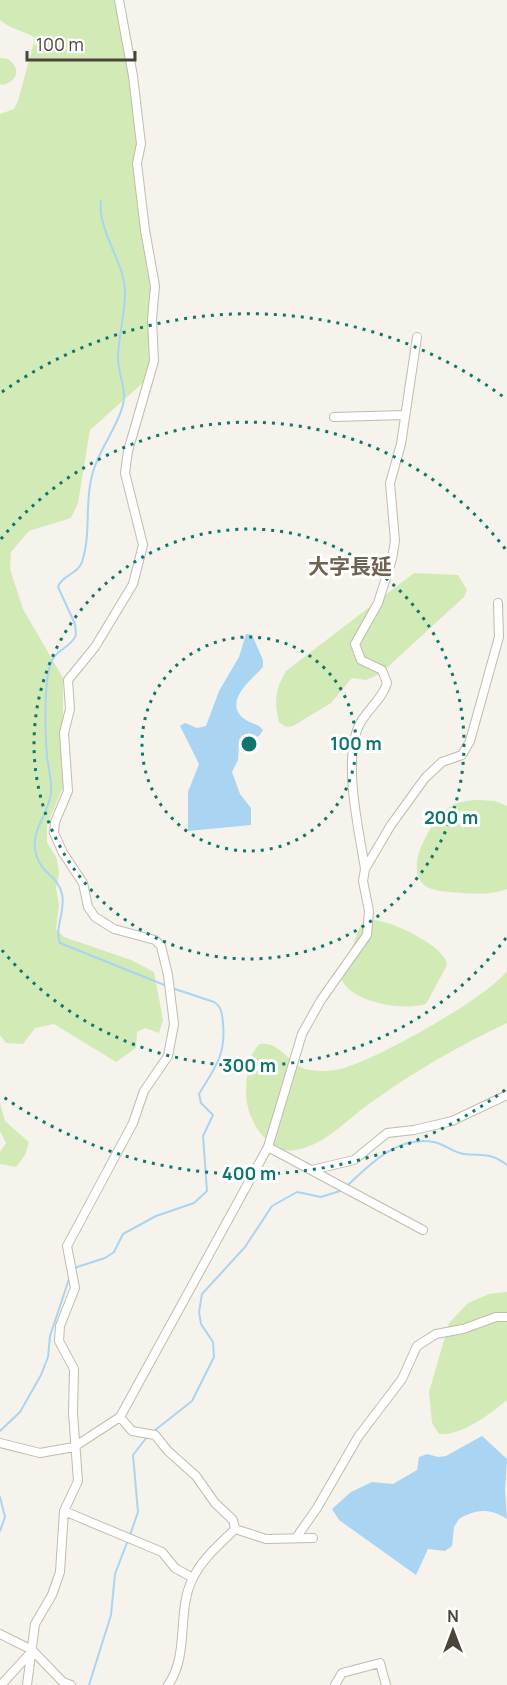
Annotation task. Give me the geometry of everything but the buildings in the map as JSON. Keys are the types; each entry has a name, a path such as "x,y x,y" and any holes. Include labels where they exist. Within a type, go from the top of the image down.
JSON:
{"street":[{"path":"27,1685 35,1624 52,1595 60,1572 64,1511 78,1481 74,1448 74,1369 59,1341 60,1326 75,1288 69,1267 67,1246 133,1123 144,1091 168,1056 174,1024 168,975 161,946 155,940 114,929 95,918 88,907 83,883 63,853 54,833 55,822 68,791 64,733 70,709 68,680 95,647 133,584 143,545 125,473 128,451 154,361 153,319 156,286 145,230 137,163 141,144 133,76 119,0"},
{"path":"0,1443 40,1453 74,1448 120,1417 268,1147 302,1034 321,1000 367,935 369,911 363,880 365,869 352,753 358,727 387,683 382,670 361,660 355,644 378,603 392,559 395,541 390,483 399,459 417,337"},
{"path":"334,417 404,415"},
{"path":"365,869 386,833 425,778 442,762 462,755 470,741 499,637 498,603"},
{"path":"312,1170 354,1160 387,1133 414,1130 452,1121 478,1106 507,1095"},
{"path":"268,1147 423,1230"},
{"path":"296,1538 317,1508 358,1437 402,1379 417,1346 436,1334 463,1329 496,1317 507,1317"},
{"path":"120,1417 132,1431 155,1435 168,1451 196,1476 215,1503 233,1520 235,1529"},
{"path":"64,1511 162,1552 175,1568 192,1578"},
{"path":"235,1529 266,1539 313,1538"},
{"path":"168,1685 178,1657 183,1612 192,1578 207,1557 235,1529"},
{"path":"0,1634 32,1650 63,1682 71,1685"},
{"path":"1,1685 32,1650"},
{"path":"335,1685 342,1673 380,1662 386,1685"}],"green space":[{"path":"0,0 116,0 130,74 152,287 151,360 145,381 90,430 78,503 71,518 29,531 11,552 10,569 23,609 63,678 63,787 47,825 47,842 57,859 59,874 56,888 59,905 56,929 64,937 131,960 154,972 163,1020 159,1033 145,1028 137,1032 136,1048 116,1062 54,1024 35,1028 23,1044 6,1043 0,1035 0,114 14,109 18,101 35,38 0,20"},
{"path":"0,58 8,59 16,71 12,81 3,85 0,84"},
{"path":"414,573 458,575 467,590 464,597 380,674 366,680 352,678 331,703 293,726 286,727 279,722 276,696 286,671"},
{"path":"477,800 495,801 507,806 507,889 473,894 440,891 426,886 418,875 417,865 423,842 429,831 443,813 453,805"},
{"path":"374,920 382,921 416,936 438,950 444,958 447,965 426,1004 405,1006 379,1003 355,994 346,987 341,978 360,926"},
{"path":"507,971 507,1023 421,1069 373,1101 327,1137 307,1147 285,1150 276,1147 260,1132 249,1112 246,1091 250,1060 260,1044 268,1044 280,1050 303,1068 324,1071 343,1068 384,1051 456,1011 495,983"},
{"path":"0,1103 5,1121 29,1142 25,1155 16,1167 0,1164 0,1152 6,1143 0,1131"},
{"path":"507,1292 507,1400 466,1428 448,1434 439,1434 432,1423 429,1392 449,1323 468,1303 489,1294"}],"water":[{"path":"246,634 252,635 263,660 263,667 242,690 236,704 243,718 263,730 259,736 239,743 238,760 232,772 240,794 251,808 251,825 188,831 188,792 199,764 180,726 185,723 197,728 206,726 219,691 239,657"},
{"path":"482,1436 507,1459 505,1490 507,1519 495,1513 483,1511 471,1513 459,1519 454,1527 452,1546 445,1551 428,1549 416,1575 339,1520 332,1509 351,1492 372,1482 393,1484 417,1470 419,1457 427,1454 438,1457 446,1456"}],"waterway":[{"path":"101,201 103,223 124,281 125,300 118,356 124,398 120,415 94,470 89,490 86,542 82,562 58,587 75,624 76,635 52,660 48,674 46,735 51,792 48,806 36,834 35,849 40,864 60,887 62,894 63,906 58,932 60,943 167,986"},
{"path":"74,1268 105,1258 114,1252 123,1234 156,1216 194,1203 207,1191 203,1136 213,1115 201,1103 199,1094 221,1053 222,1014 219,1006 214,1002 172,988"},
{"path":"347,1186 386,1153 408,1143 421,1141 438,1143 460,1153 491,1156 507,1165"},
{"path":"154,1431 192,1401 214,1357 213,1342 201,1324 199,1312 202,1294 245,1247 272,1206 297,1192 321,1197 343,1190"},
{"path":"0,1431 20,1412 41,1375 48,1357 50,1336 70,1276"},
{"path":"130,1535 138,1512 133,1455 147,1437"},
{"path":"0,1497 5,1517 0,1531"},
{"path":"89,1685 111,1615 115,1574 128,1540"}],"district":[{"name":"大字長延","path":"350,566"}]}
